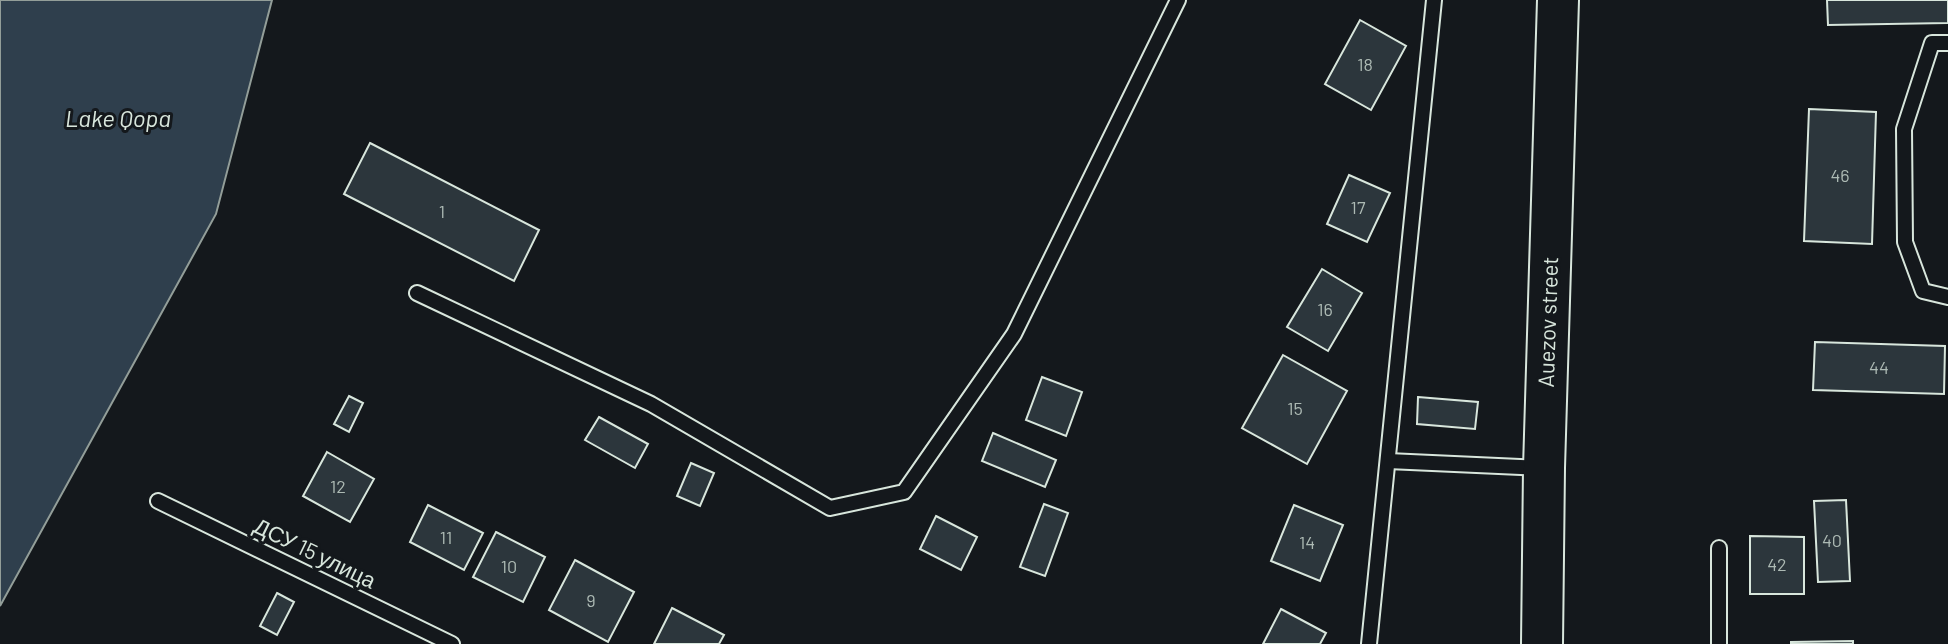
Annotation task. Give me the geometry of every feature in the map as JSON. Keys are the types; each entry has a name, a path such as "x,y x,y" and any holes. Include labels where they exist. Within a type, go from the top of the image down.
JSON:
{"main road":[{"name":"Auezov street","path":"1542,644 1558,0"}],"lane":[{"path":"417,293 651,404 830,508 904,492 1014,334 1178,0"},
{"path":"1369,644 1434,0"},
{"path":"1948,43 1932,43 1904,129 1905,242 1923,291 1948,297"},
{"path":"1388,461 1544,468"},
{"name":"ДСУ 15 улица","path":"158,501 452,644"},
{"path":"1719,548 1719,644"}],"water":[{"name":"Lake Qopa","path":"0,0 272,0 216,214 0,606"}],"building":[{"path":"1827,0 1948,0 1948,23 1828,25"},
{"path":"1360,20 1406,46 1371,110 1325,84"},
{"path":"1809,109 1876,112 1872,244 1804,241"},
{"path":"370,143 539,230 514,281 344,194"},
{"path":"1349,175 1390,193 1367,242 1327,224"},
{"path":"1322,269 1362,293 1328,351 1287,327"},
{"path":"1815,342 1945,346 1944,394 1813,390"},
{"path":"1283,355 1347,391 1307,464 1242,428"},
{"path":"1042,377 1082,392 1066,436 1026,420"},
{"path":"349,396 363,403 349,432 334,424"},
{"path":"1418,397 1478,402 1475,429 1417,424"},
{"path":"599,417 648,444 635,468 585,440"},
{"path":"993,433 1056,460 1045,487 982,461"},
{"path":"327,452 374,479 350,522 303,496"},
{"path":"691,463 714,473 700,506 677,496"},
{"path":"1846,500 1850,581 1818,582 1814,501"},
{"path":"1044,504 1068,513 1045,576 1020,567"},
{"path":"428,505 483,533 464,570 410,542"},
{"path":"1294,505 1343,525 1320,581 1271,561"},
{"path":"936,516 977,537 961,570 920,549"},
{"path":"496,532 545,557 523,602 473,577"},
{"path":"1750,536 1804,537 1804,594 1750,594"},
{"path":"575,560 634,592 608,642 549,610"},
{"path":"277,593 294,602 277,635 260,626"},
{"path":"672,608 724,635 719,644 654,644"},
{"path":"1281,609 1326,633 1320,644 1263,644"},
{"path":"1853,641 1853,644 1791,644 1791,642"}]}
